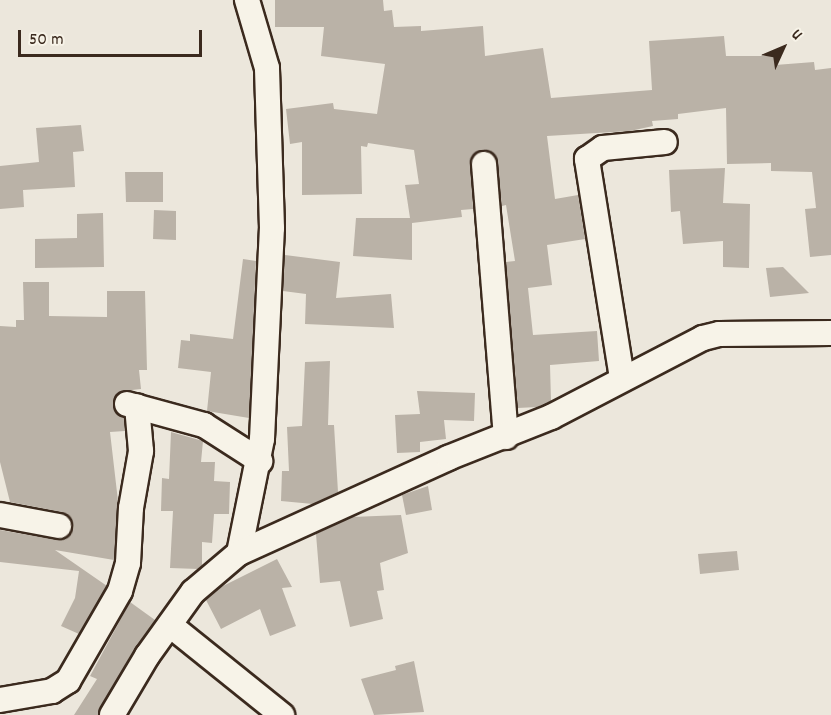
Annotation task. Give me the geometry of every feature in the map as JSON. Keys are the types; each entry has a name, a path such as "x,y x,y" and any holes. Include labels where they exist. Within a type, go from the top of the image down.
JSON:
{"street":[{"path":"239,553 260,461 272,161 267,68 247,0"},
{"path":"622,378 588,159 603,147 665,142"},
{"path":"484,164 506,437"},
{"path":"112,715 193,592 239,553 448,458 506,437 684,346 719,334 831,333"},
{"path":"0,700 52,691 68,681 120,591 128,563 131,508 141,451 144,407 224,435 260,461"},
{"path":"0,515 59,526"},
{"path":"174,619 282,715"}],"building":[{"path":"275,0 383,0 384,11 392,10 394,27 421,26 421,31 483,26 485,56 543,48 551,98 652,90 649,41 724,36 726,56 775,56 775,65 814,62 815,70 831,68 831,255 810,257 805,209 816,208 812,172 771,171 771,163 727,164 726,108 678,114 678,119 652,121 653,126 630,131 547,136 555,199 578,195 585,239 547,245 552,285 528,288 533,335 597,331 599,361 550,365 551,401 537,407 518,408 506,262 515,261 506,205 502,206 496,156 483,150 471,158 473,209 461,210 462,217 412,223 412,260 353,256 356,218 410,218 405,185 419,184 414,150 368,143 367,147 361,146 362,194 302,195 302,142 290,144 286,109 333,103 334,109 377,114 385,64 321,56 324,27 275,27"},
{"path":"81,125 84,151 73,152 75,187 23,190 24,207 0,209 0,166 39,162 36,128"},
{"path":"725,168 723,203 750,204 749,268 723,267 723,241 683,244 680,211 671,212 669,170"},
{"path":"125,172 163,172 163,202 126,202"},
{"path":"154,210 176,211 176,240 153,239"},
{"path":"103,213 104,267 35,268 35,239 77,238 77,214"},
{"path":"285,255 340,262 336,298 391,294 394,328 305,324 306,294 283,291"},
{"path":"243,259 256,261 249,418 207,411 211,372 178,368 181,340 190,341 190,334 233,339"},
{"path":"783,267 809,293 770,297 766,268"},
{"path":"23,282 49,282 49,316 107,317 107,291 145,291 147,370 139,370 141,389 123,391 113,401 117,414 124,418 125,431 110,432 118,501 114,560 55,550 107,586 79,634 61,626 75,598 79,571 0,562 0,530 57,540 69,536 73,528 69,516 62,512 10,502 0,462 0,326 16,327 16,320 24,320"},
{"path":"330,361 328,425 334,425 338,492 313,504 281,501 282,471 289,471 287,427 302,426 305,362"},
{"path":"417,391 475,393 474,421 444,420 446,439 420,442 420,452 397,453 395,415 420,414"},
{"path":"171,432 203,441 201,462 215,462 214,481 230,482 229,514 214,514 212,543 202,542 202,565 198,569 170,568 173,511 161,511 162,478 169,479"},
{"path":"428,486 432,510 406,515 402,495"},
{"path":"401,515 408,553 380,563 384,590 377,591 383,619 350,627 340,581 320,583 316,534 352,517"},
{"path":"737,551 739,570 700,574 698,554"},
{"path":"277,559 292,587 282,588 296,626 270,636 260,609 221,629 206,600 221,587"},
{"path":"130,602 155,620 130,656 98,715 74,715 97,679 90,676"},
{"path":"414,661 424,712 374,715 361,679 396,670 395,666"}]}
